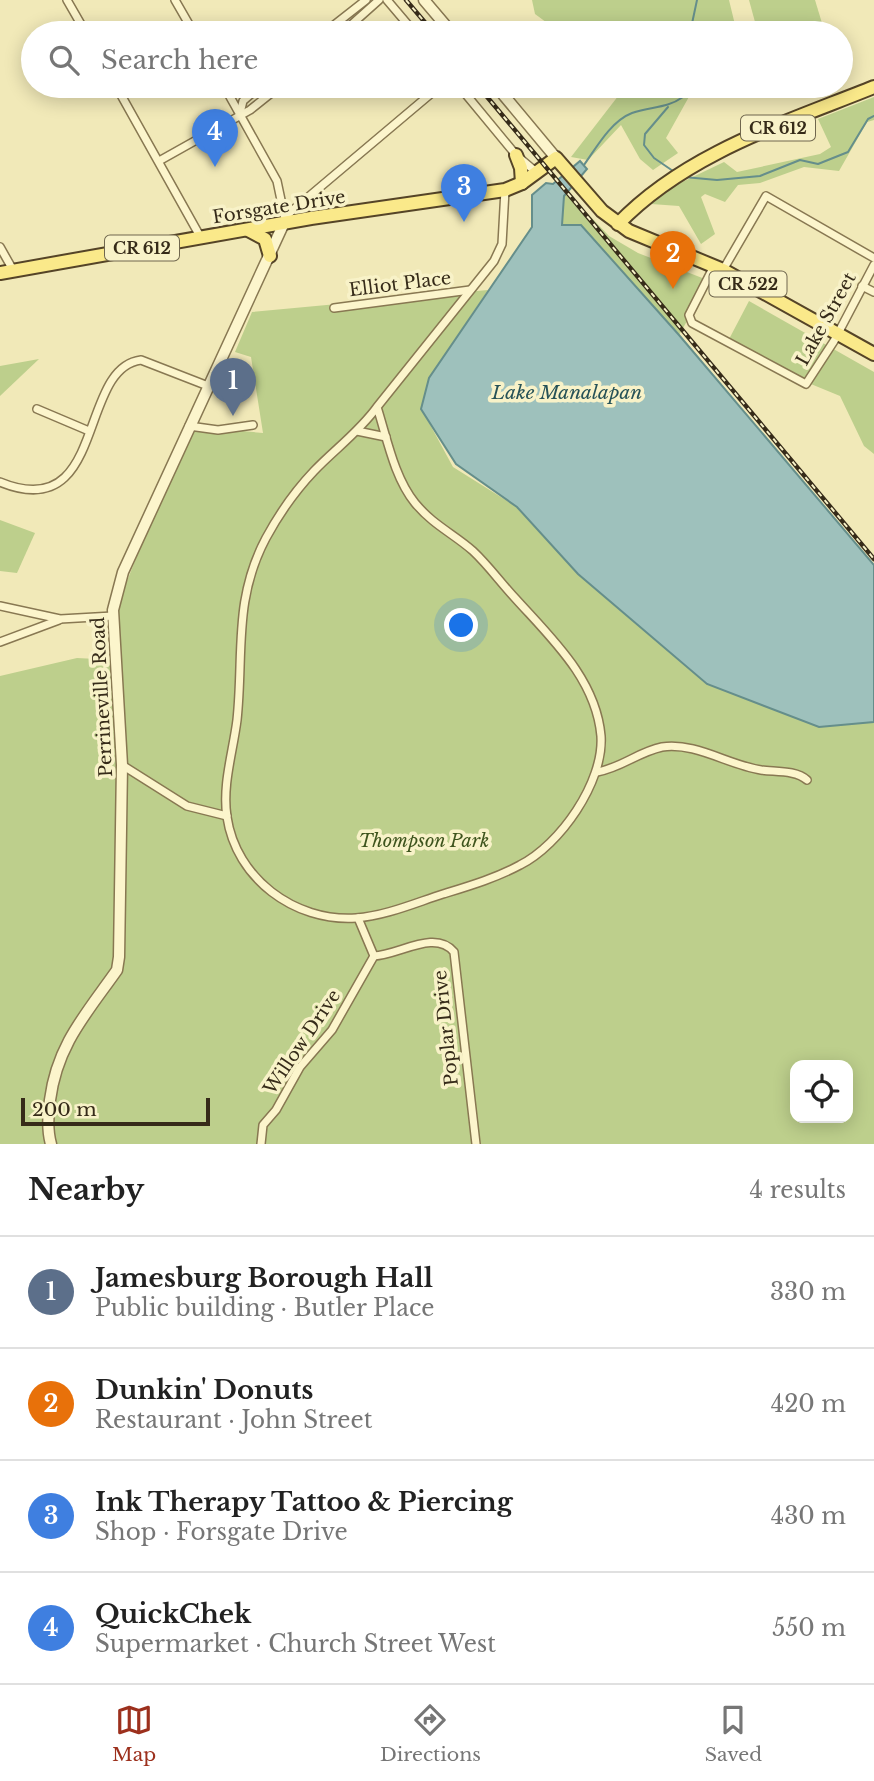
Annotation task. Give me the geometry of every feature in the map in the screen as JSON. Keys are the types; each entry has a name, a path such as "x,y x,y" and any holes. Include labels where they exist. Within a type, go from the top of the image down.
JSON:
{"main road":[{"name":"CR 612","path":"853,96 874,87"},
{"name":"CR 612","path":"618,224 683,170 849,98"},
{"path":"516,155 522,168 522,183"},
{"name":"Forsgate Drive","path":"7,271 201,238 285,219 505,190 522,183 556,158"},
{"name":"CR 522","path":"556,158 618,224 649,240 718,268 874,354"},
{"path":"248,229 265,239 270,256"}],"street":[{"path":"67,0 79,21"},
{"path":"175,0 187,21"},
{"path":"339,21 366,0"},
{"path":"355,21 379,0"},
{"path":"387,0 405,21"},
{"path":"424,0 442,21"},
{"path":"123,98 201,238"},
{"path":"231,98 277,181 285,219 426,98"},
{"path":"240,114 246,98"},
{"path":"159,161 250,110 265,98"},
{"path":"469,98 516,155 536,172"},
{"name":"CR 522","path":"506,98 556,158"},
{"path":"377,407 408,494 443,532 472,550 563,651 584,681 597,708 601,739 597,772 580,806 547,846 524,864 437,896 358,918 318,914 266,890 241,859 227,816 228,769 240,680 240,615 252,566 267,536 302,485 357,432 470,290 494,261 502,244 505,190"},
{"path":"718,268 766,196 874,258"},
{"name":"Perrineville Road","path":"51,1144 48,1112 58,1060 66,1042 117,970 121,939 122,765 113,616 123,572 285,219"},
{"path":"0,247 7,271"},
{"name":"Lake Street","path":"718,268 690,315 692,323 802,384 810,380 874,265"},
{"path":"862,286 874,292"},
{"name":"Elliot Place","path":"334,308 470,290"},
{"path":"0,482 30,492 51,488 74,465 115,376 130,362 141,360 208,386"},
{"path":"37,410 89,431"},
{"path":"190,426 218,430 253,425"},
{"path":"357,432 386,437"},
{"path":"0,606 60,619 113,616"},
{"path":"0,642 60,619"},
{"path":"597,772 617,768 654,749 676,746 760,770 790,773 807,780"},
{"path":"122,765 187,806 227,816"},
{"path":"358,918 374,956"},
{"name":"Poplar Drive","path":"374,956 387,956 436,942 448,945 454,952 476,1144"},
{"name":"Willow Drive","path":"261,1144 263,1125 276,1110 300,1067 332,1030 374,956"}],"green space":[{"path":"532,0 729,0 734,21 544,21 535,14"},
{"path":"749,0 815,0 821,21 755,21"},
{"path":"874,97 874,120 867,122 839,171 804,167 760,183 738,185 725,202 705,194 701,197 715,234 701,244 679,206 651,204 676,185 724,162 737,172 820,154 831,147 818,119"},
{"path":"617,98 688,98 666,138 678,153 653,170 640,159 621,125 588,160 571,157"},
{"path":"567,192 609,236 638,253 710,281 679,335 581,225 562,226 564,196"},
{"name":"Thompson Park","path":"488,290 429,378 421,408 453,467 517,507 578,574 819,727 874,722 874,1144 0,1144 0,676 77,658 116,660 113,616 189,426 263,433 251,357 235,352 252,312"},
{"path":"749,301 874,372 874,454 864,446 840,396 772,368 727,343"},
{"path":"39,359 0,396 0,366"},
{"path":"0,520 35,533 17,573 0,571"}],"water":[{"name":"Lake Manalapan","path":"580,161 587,169 564,196 562,225 581,225 679,335 874,565 874,722 819,727 707,684 578,574 517,507 456,464 421,409 429,378 532,227 532,195 546,183 553,184"}],"waterway":[{"path":"693,21 697,0"},
{"path":"584,165 605,136 624,117 682,98"},
{"path":"668,107 645,134 644,145 654,158 673,171"},
{"path":"684,177 717,180 760,176 800,160 818,164 848,152 868,119 874,116"}],"railway":[{"path":"406,0 424,21"},
{"path":"488,98 874,559"}],"place":[{"name":"QuickChek","path":"215,167"},
{"name":"Ink Therapy Tattoo & Piercing","path":"464,222"},
{"name":"Dunkin' Donuts","path":"673,289"},
{"name":"Jamesburg Borough Hall","path":"233,416"}]}
